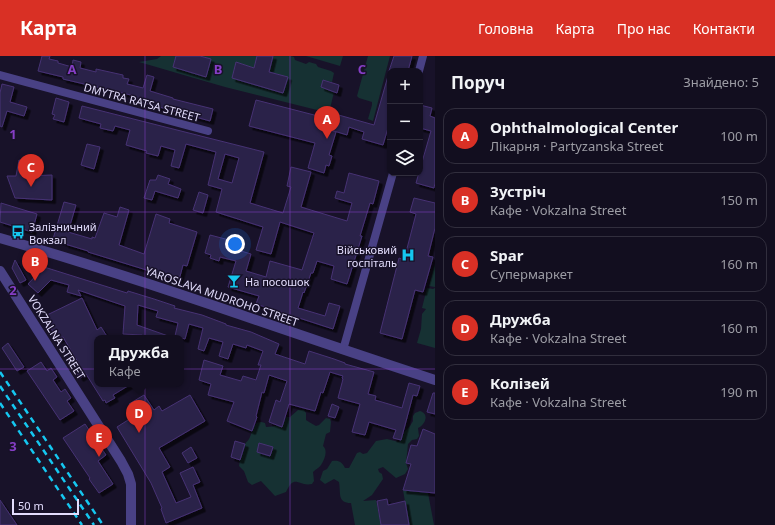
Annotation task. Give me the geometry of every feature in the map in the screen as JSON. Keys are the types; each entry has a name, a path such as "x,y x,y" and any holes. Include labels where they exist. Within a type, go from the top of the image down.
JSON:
{"street":[{"path":"420,68 423,56"},
{"name":"DMYTRA RATSA STREET","path":"0,75 208,131"},
{"path":"343,350 393,176"},
{"name":"YAROSLAVA MUDROHO STREET","path":"0,238 178,294 435,380"},
{"name":"VOKZALNA STREET","path":"0,271 124,466 131,484 131,525"}],"green space":[{"path":"161,56 291,56 294,57 295,60 306,64 309,62 316,64 318,67 334,73 332,82 323,80 321,87 334,92 329,113 225,87 139,62 157,59"},
{"path":"306,56 343,56 340,66"},
{"path":"368,56 390,56 373,121 368,119 372,102 357,96"},
{"path":"435,263 435,287 429,286"},
{"path":"427,288 435,288 435,348 417,343 421,329 422,314 426,309 422,308"},
{"path":"298,410 304,410 306,413 306,420 316,426 326,418 330,419 330,432 326,434 323,446 326,452 325,457 320,466 313,472 314,481 312,484 294,482 289,486 286,492 275,496 261,481 252,485 248,482 244,471 239,466 241,454 254,426 258,422 265,423 266,427 275,426 283,422 287,417 290,417"},
{"path":"420,411 425,414 426,417 421,427 418,428 419,436 417,439 412,440 408,444 406,463 408,469 405,474 396,478 383,467 378,469 382,474 383,479 372,495 363,501 376,500 381,525 355,525 351,503 347,503 340,497 339,482 334,479 325,484 320,480 323,471 327,469 332,461 338,461 345,468 349,468 357,453 367,453 376,441 387,439 399,442 413,421 413,416 415,413"},
{"path":"403,490 428,493 434,525 409,525"}],"building":[{"path":"42,56 50,56 49,59 72,67 73,60 81,62 80,68 96,72 96,69 123,75 123,78 129,79 127,84 143,88 147,75 154,77 150,91 173,99 213,109 210,121 134,100 135,96 63,79 63,77 38,71"},
{"path":"176,56 200,56 211,59 206,77 173,67"},
{"path":"257,56 273,56 269,72 288,77 283,93 232,78 236,62 254,68"},
{"path":"394,56 412,56 409,68 390,68"},
{"path":"323,80 339,85 337,93 321,87"},
{"path":"387,80 387,131 383,145 362,139 364,132 349,127 347,135 331,130 335,114 374,125"},
{"path":"2,84 14,87 10,102 27,107 24,116 7,111 2,127 0,126 0,93"},
{"path":"56,98 69,102 64,122 53,119 55,115 52,114"},
{"path":"256,100 318,116 316,126 336,132 329,155 332,156 329,166 326,165 324,173 308,168 315,143 249,126"},
{"path":"82,106 264,152 250,203 283,213 291,187 287,186 291,167 311,172 301,207 347,221 352,203 335,198 337,191 344,193 349,173 379,181 373,204 370,203 360,236 362,236 347,284 331,279 334,266 317,261 304,293 303,292 298,308 325,316 329,303 340,306 333,329 256,304 259,296 228,287 236,261 220,257 219,261 210,258 211,255 205,253 210,235 233,241 231,248 251,254 246,271 266,277 270,261 302,270 314,233 280,222 271,254 256,250 263,227 216,212 222,189 208,185 216,152 186,144 179,168 171,166 175,150 161,146 158,156 146,153 147,151 126,145 130,130 115,126 113,131 100,128 101,124 79,118","holes":["225,154 239,158 232,183 218,179"]},
{"path":"423,106 432,108 430,116 435,118 434,188 416,183 418,176 423,176 423,159 431,131 423,129"},
{"path":"87,144 100,147 94,169 81,165"},
{"path":"19,160 30,163 27,176 52,175 52,200 15,198 7,176 16,176"},
{"path":"158,175 170,179 168,184 181,189 178,198 155,191 152,200 144,198 150,180 156,180"},
{"path":"199,192 208,195 203,213 193,210"},
{"path":"414,198 435,203 435,228 428,256 433,257 423,292 415,290 402,339 380,333 399,258 404,260 416,214 410,212"},
{"path":"64,202 76,205 68,232 92,239 92,237 95,238 104,213 117,217 120,207 129,210 119,245 144,254 156,214 170,219 169,223 197,232 187,266 183,265 179,280 88,252 53,239"},
{"path":"1,203 37,214 32,232 0,222"},
{"path":"15,260 26,280 20,283 12,268"},
{"path":"44,267 127,293 128,291 154,299 175,306 174,308 202,315 226,325 251,332 279,344 275,354 305,364 309,351 345,364 374,372 368,394 376,396 375,400 402,408 409,383 420,386 417,396 413,395 401,440 393,438 396,430 369,422 365,435 352,432 360,404 338,398 343,376 330,372 323,393 321,392 315,411 289,404 282,427 269,422 276,400 280,402 287,381 269,375 264,393 262,392 257,417 252,431 227,421 234,402 208,395 211,384 199,380 204,360 223,366 220,375 241,381 243,376 256,380 261,365 258,365 263,351 247,345 246,348 233,344 228,359 219,356 223,342 209,338 204,351 198,349 203,328 189,324 184,339 184,335 175,335 178,323 156,317 158,311 138,305 137,325 165,335 123,334 125,306 78,290 81,296 67,292 69,285 51,280 38,293 28,284"},
{"path":"82,298 97,330 101,327 106,335 94,335 94,387 86,374 80,378 73,368 79,364 63,337 57,340 45,316"},
{"path":"8,343 24,367 17,371 2,348"},
{"path":"41,362 47,371 51,368 57,377 53,380 61,392 65,389 71,398 67,401 74,411 60,420 27,371"},
{"path":"94,387 126,387 113,395 115,398 106,403 105,400 103,401"},
{"path":"433,393 435,393 435,414 427,412"},
{"path":"144,395 154,410 159,406 162,411 190,395 205,421 159,448 170,467 162,472 176,503 191,497 180,473 193,467 200,482 193,485 202,508 166,523 161,509 162,508 151,483 117,427 136,415 129,404"},
{"path":"332,404 339,407 335,418 328,416"},
{"path":"85,424 106,455 98,461 113,484 99,493 63,438"},
{"path":"423,429 435,434 435,493 403,490 411,464 406,463 411,445 417,446"},
{"path":"235,441 245,444 240,460 231,457"},
{"path":"259,443 273,447 270,456 257,452"},
{"path":"191,447 197,458 188,463 182,453"},
{"path":"387,499 388,505 405,501 409,525 381,525 377,501"},
{"path":"0,500 17,525 0,525"}],"railway":[{"path":"0,372 103,525"},
{"path":"0,386 94,525"},
{"path":"0,403 82,525"}],"place":[{"name":"Ophthalmological Center","path":"327,139"},
{"name":"Spar","path":"31,187"},
{"name":"Залізничний Вокзал","path":"18,232"},
{"name":"Військовий госпіталь","path":"408,255"},
{"name":"Зустріч","path":"35,281"},
{"name":"На посошок","path":"234,281"},
{"name":"Дружба","path":"139,433"},
{"name":"Колізей","path":"99,457"}]}
